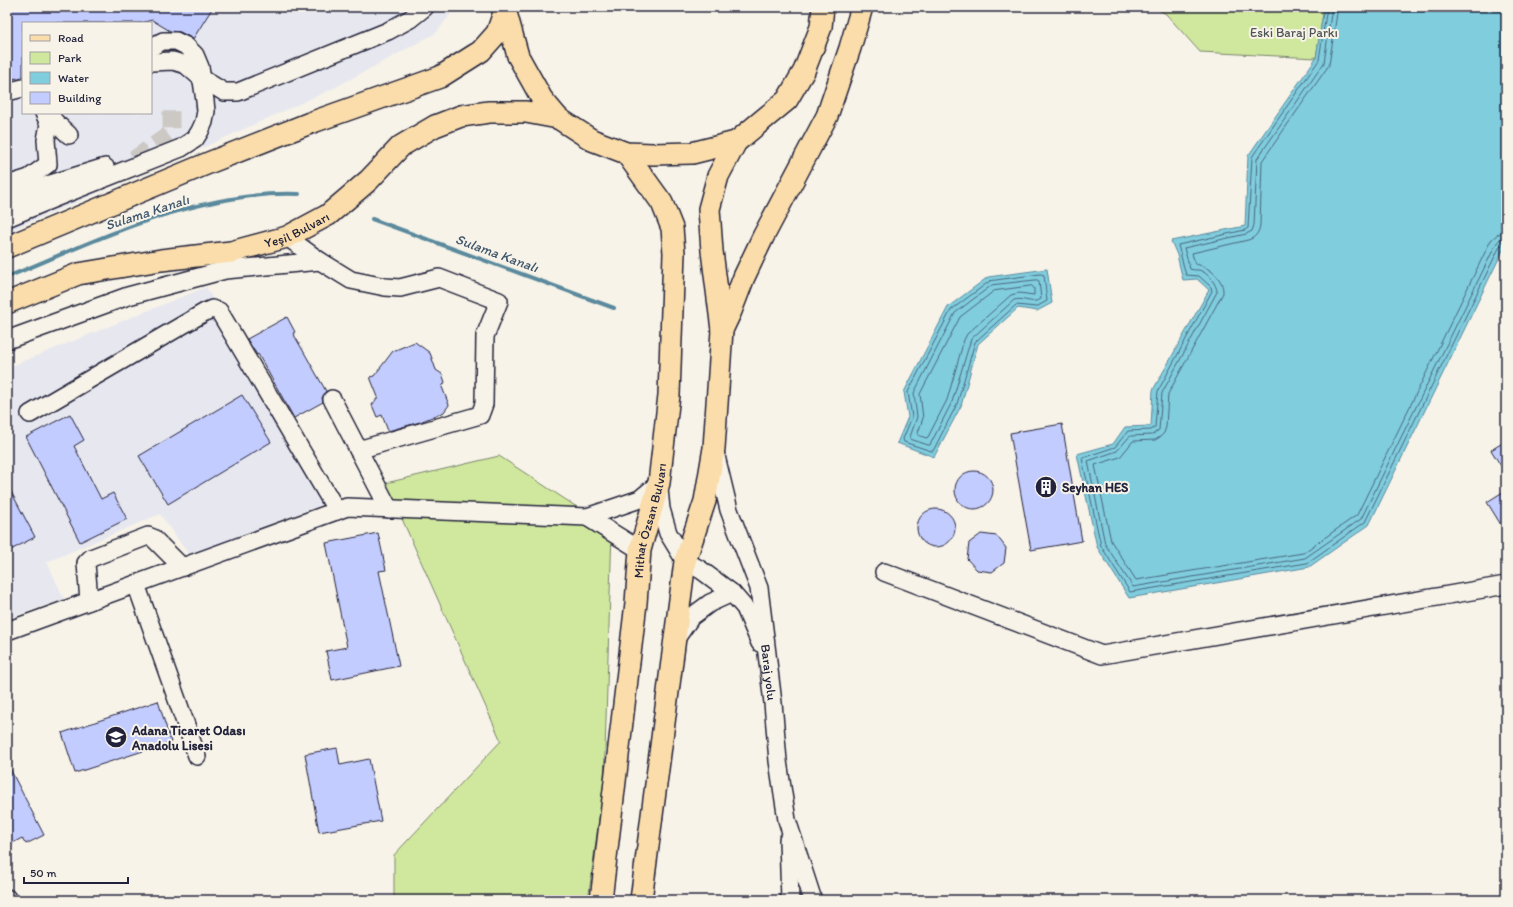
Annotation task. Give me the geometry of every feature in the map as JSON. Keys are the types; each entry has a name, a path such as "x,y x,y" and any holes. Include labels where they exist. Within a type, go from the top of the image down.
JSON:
{"main road":[{"path":"641,900 685,561 705,501 714,448 722,330 712,251 709,209 718,176 736,142 787,100 804,71 821,28 823,7"},
{"path":"722,330 744,276 763,237 827,116 862,7"},
{"path":"506,8 518,56 542,99 558,118 592,140 626,153 653,154 692,153 736,142"},
{"path":"7,247 310,123 440,77 481,51 497,33 506,8"},
{"name":"Yeşil Bulvarı","path":"7,303 78,274 162,260 231,252 287,237 328,215 369,180 401,146 435,126 461,116 489,112 529,112 558,118"},
{"name":"Mithat Özsan Bulvarı","path":"601,900 636,603 640,550 659,483 668,395 674,253 672,228 662,203 626,153"}],"street":[{"path":"152,62 173,61 186,65 201,78 224,92 238,92 388,31 410,19 425,7"},
{"path":"7,218 181,148 195,139 200,131 206,111 200,67 186,46 176,41 162,41 152,46"},
{"path":"7,184 29,178 48,164 46,140 49,124 44,114"},
{"path":"50,114 54,121 69,135"},
{"path":"7,202 50,184 134,159"},
{"path":"287,237 320,261 351,280 378,286 400,288 439,278 499,301 485,336 484,404 480,415 358,450"},
{"path":"7,340 128,296 225,270 320,261"},
{"path":"30,414 212,309 218,311 337,511"},
{"path":"332,399 389,509"},
{"name":"Baraj yolu","path":"714,448 729,510 759,588 773,704 778,761 787,820 813,900"},
{"path":"7,631 347,507 587,517 640,498 659,483"},
{"path":"659,483 661,509 668,533 685,561 701,570 732,593 745,608 768,663"},
{"path":"587,517 640,550"},
{"path":"89,601 86,563 91,558 148,536 153,538 182,567"},
{"path":"884,572 1102,655 1506,585"},
{"path":"136,584 197,756"},
{"path":"675,640 691,617 710,603 732,593"},
{"path":"787,820 790,900"}],"shaded area":[{"path":"7,7 456,7 436,33 334,88 202,148 7,232"},
{"path":"206,287 332,501 189,555 160,514 47,562 64,599 7,619 7,368"}],"green space":[{"name":"Eski Baraj Parkı","path":"1154,7 1324,7 1316,58 1200,52 1166,14"},
{"path":"499,456 612,530 604,782 588,900 394,900 394,855 501,741 386,483"}],"water":[{"path":"1324,7 1506,7 1506,244 1369,525 1309,567 1129,598 1097,547 1077,454 1113,444 1125,427 1151,426 1153,390 1209,290 1197,279 1183,280 1177,255 1171,241 1245,226 1248,156 1316,58"},
{"path":"1047,269 1052,303 1037,311 1018,308 978,344 961,406 934,457 897,443 908,417 904,392 948,307 988,277"}],"building":[{"path":"7,7 213,7 193,39 180,32 170,31 152,20 145,22 22,22 22,77 7,80"},
{"path":"287,317 295,332 293,333 326,391 322,398 323,402 294,418 258,354 257,355 247,339"},
{"path":"415,342 430,353 436,370 442,374 445,382 442,387 449,405 444,412 420,422 388,431 382,415 377,417 372,405 378,397 370,377 374,376 393,351"},
{"path":"242,395 271,442 168,504 139,456"},
{"path":"70,414 84,440 74,446 101,499 113,493 127,519 80,542 26,437"},
{"name":"Seyhan HES","path":"1062,424 1082,541 1031,550 1010,433"},
{"path":"1506,441 1506,474 1491,450"},
{"path":"970,471 978,471 985,474 990,479 993,490 990,501 985,506 978,509 970,509 963,506 958,501 955,494 955,486 958,479 963,474"},
{"path":"7,484 35,537 7,552"},
{"path":"1506,490 1506,533 1487,502"},
{"path":"932,509 940,509 947,512 952,517 955,528 952,539 947,544 940,547 932,547 925,544 920,539 917,532 917,524 920,517 925,512"},
{"path":"378,533 386,570 379,571 399,666 332,680 326,651 347,647 326,543"},
{"path":"981,534 997,536 1006,548 1004,563 992,572 977,570 967,559 969,543"},
{"name":"Adana Ticaret Odası Anadolu Lisesi","path":"158,701 171,742 75,773 62,733"},
{"path":"337,748 340,765 369,759 381,821 319,832 305,754"},
{"path":"7,763 44,835 26,844 22,838 7,846"}],"waterway":[{"name":"Sulama Kanalı","path":"7,277 113,233 186,208 223,200 261,195 299,194"},
{"name":"Sulama Kanalı","path":"372,219 614,308"}],"tunnel":[{"path":"134,159 171,133 171,109"}],"place":[{"name":"Seyhan HES","path":"1046,487"},
{"name":"Adana Ticaret Odası Anadolu Lisesi","path":"116,737"}]}
